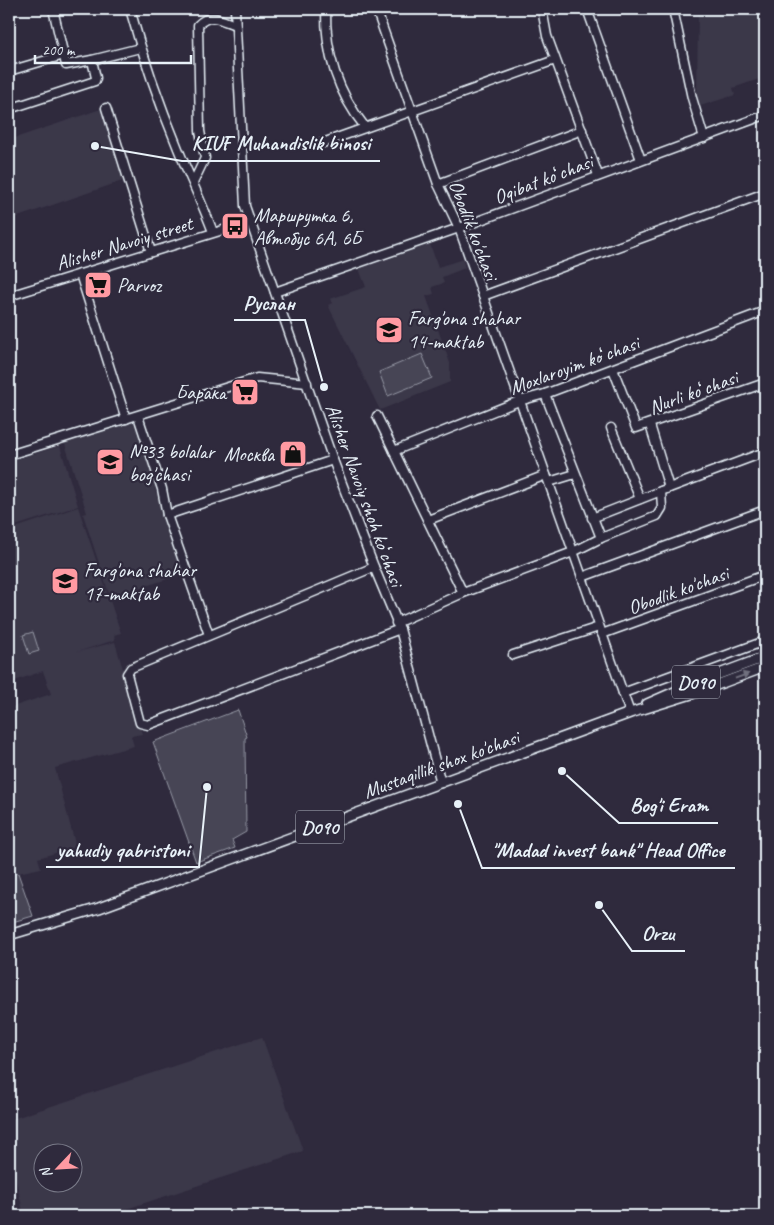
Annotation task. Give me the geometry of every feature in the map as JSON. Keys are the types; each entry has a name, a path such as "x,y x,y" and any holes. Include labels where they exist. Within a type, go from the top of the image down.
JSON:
{"main road":[{"name":"Mustaqillik shox ko'chasi","path":"630,713 695,683 765,657"},
{"name":"Mustaqillik shox ko'chasi","path":"9,935 99,908 630,713 765,667"}],"street":[{"path":"52,9 66,66 140,48"},
{"path":"130,9 140,48 179,151 194,181 214,232"},
{"name":"Alisher Navoiy shoh koʻchasi","path":"235,9 245,206 249,222 276,292 333,460 398,626 441,783"},
{"path":"326,9 326,30 334,75 353,112 365,127"},
{"name":"Obodlik ko'chasi","path":"376,9 438,184 459,228 630,713"},
{"path":"542,9 546,36 598,175"},
{"path":"587,9 641,160"},
{"path":"673,9 692,98 704,138"},
{"path":"194,181 205,158 200,131 198,25 203,19 212,16 235,25"},
{"path":"9,71 64,55"},
{"path":"9,109 95,81 92,60"},
{"path":"317,144 555,60"},
{"path":"106,108 151,252"},
{"name":"Oqibat koʻchasi","path":"276,292 459,228 598,175 765,115"},
{"path":"438,184 582,130"},
{"path":"482,296 765,193"},
{"name":"Alisher Navoiy street","path":"9,296 249,222"},
{"path":"80,274 126,419"},
{"name":"Moxlaroyim koʻchasi","path":"394,451 519,401 545,394 613,369 765,310"},
{"name":"Nurli koʻchasi","path":"613,369 635,428 650,426 765,383"},
{"path":"9,455 258,378 307,383"},
{"path":"545,394 601,538"},
{"path":"138,416 162,489 166,515 209,635"},
{"path":"378,416 463,592"},
{"path":"374,567 209,635 128,671 127,674 140,723 144,725 398,626 463,592 573,552 601,538 661,514 665,489 650,426"},
{"path":"611,428 640,499"},
{"path":"592,518 765,452"},
{"path":"166,515 333,460"},
{"path":"428,520 547,479 575,474"},
{"path":"582,577 765,510"},
{"name":"Obodlik ko'chasi","path":"600,630 765,575"},
{"path":"513,655 600,630"},
{"path":"623,693 765,641"}],"shaded area":[{"path":"698,9 765,9 765,77 733,88 735,95 700,106 697,97"},
{"path":"104,108 128,179 9,220 9,140"},
{"name":"Farg'ona shahar 14-maktab","path":"430,244 438,267 463,259 465,268 442,277 444,283 432,287 434,294 426,296 450,363 450,382 380,410 328,305 332,303 330,299 366,287 359,269"},
{"path":"422,354 432,378 388,396 379,372"},
{"path":"127,421 138,424 157,483 155,489 184,574 110,597 83,514 87,513 64,441"},
{"path":"60,446 78,506 9,528 9,461"},
{"path":"78,507 121,633 114,635 115,640 77,652 115,642 142,734 131,736 134,746 55,768 76,847 38,858 41,868 18,873 33,916 9,923 9,708 51,694 43,671 9,683 9,530"},
{"path":"33,632 39,651 29,654 23,635"},
{"path":"238,710 247,737 245,738 246,832 232,840 235,848 196,862 153,742"},
{"path":"18,873 33,916 9,923 9,874"},
{"path":"262,1037 303,1151 105,1216 24,1216 9,1149 9,1120"}],"place":[{"name":"KIUF Muhandislik binosi","path":"95,146"},
{"name":"Маршрутка 6, Автобус 6А, 6Б","path":"235,226"},
{"name":"Parvoz","path":"98,285"},
{"name":"Farg'ona shahar 14-maktab","path":"389,330"},
{"name":"Руслан","path":"324,387"},
{"name":"Барака","path":"245,392"},
{"name":"Москва","path":"293,454"},
{"name":"№33 bolalar bog'chasi","path":"110,462"},
{"name":"Farg'ona shahar 17-maktab","path":"65,581"},
{"name":"Bog'i Eram","path":"562,771"},
{"name":"yahudiy qabristoni","path":"207,787"},
{"name":"\"Madad invest bank\" Head Office","path":"458,804"},
{"name":"Orzu","path":"599,905"}]}
